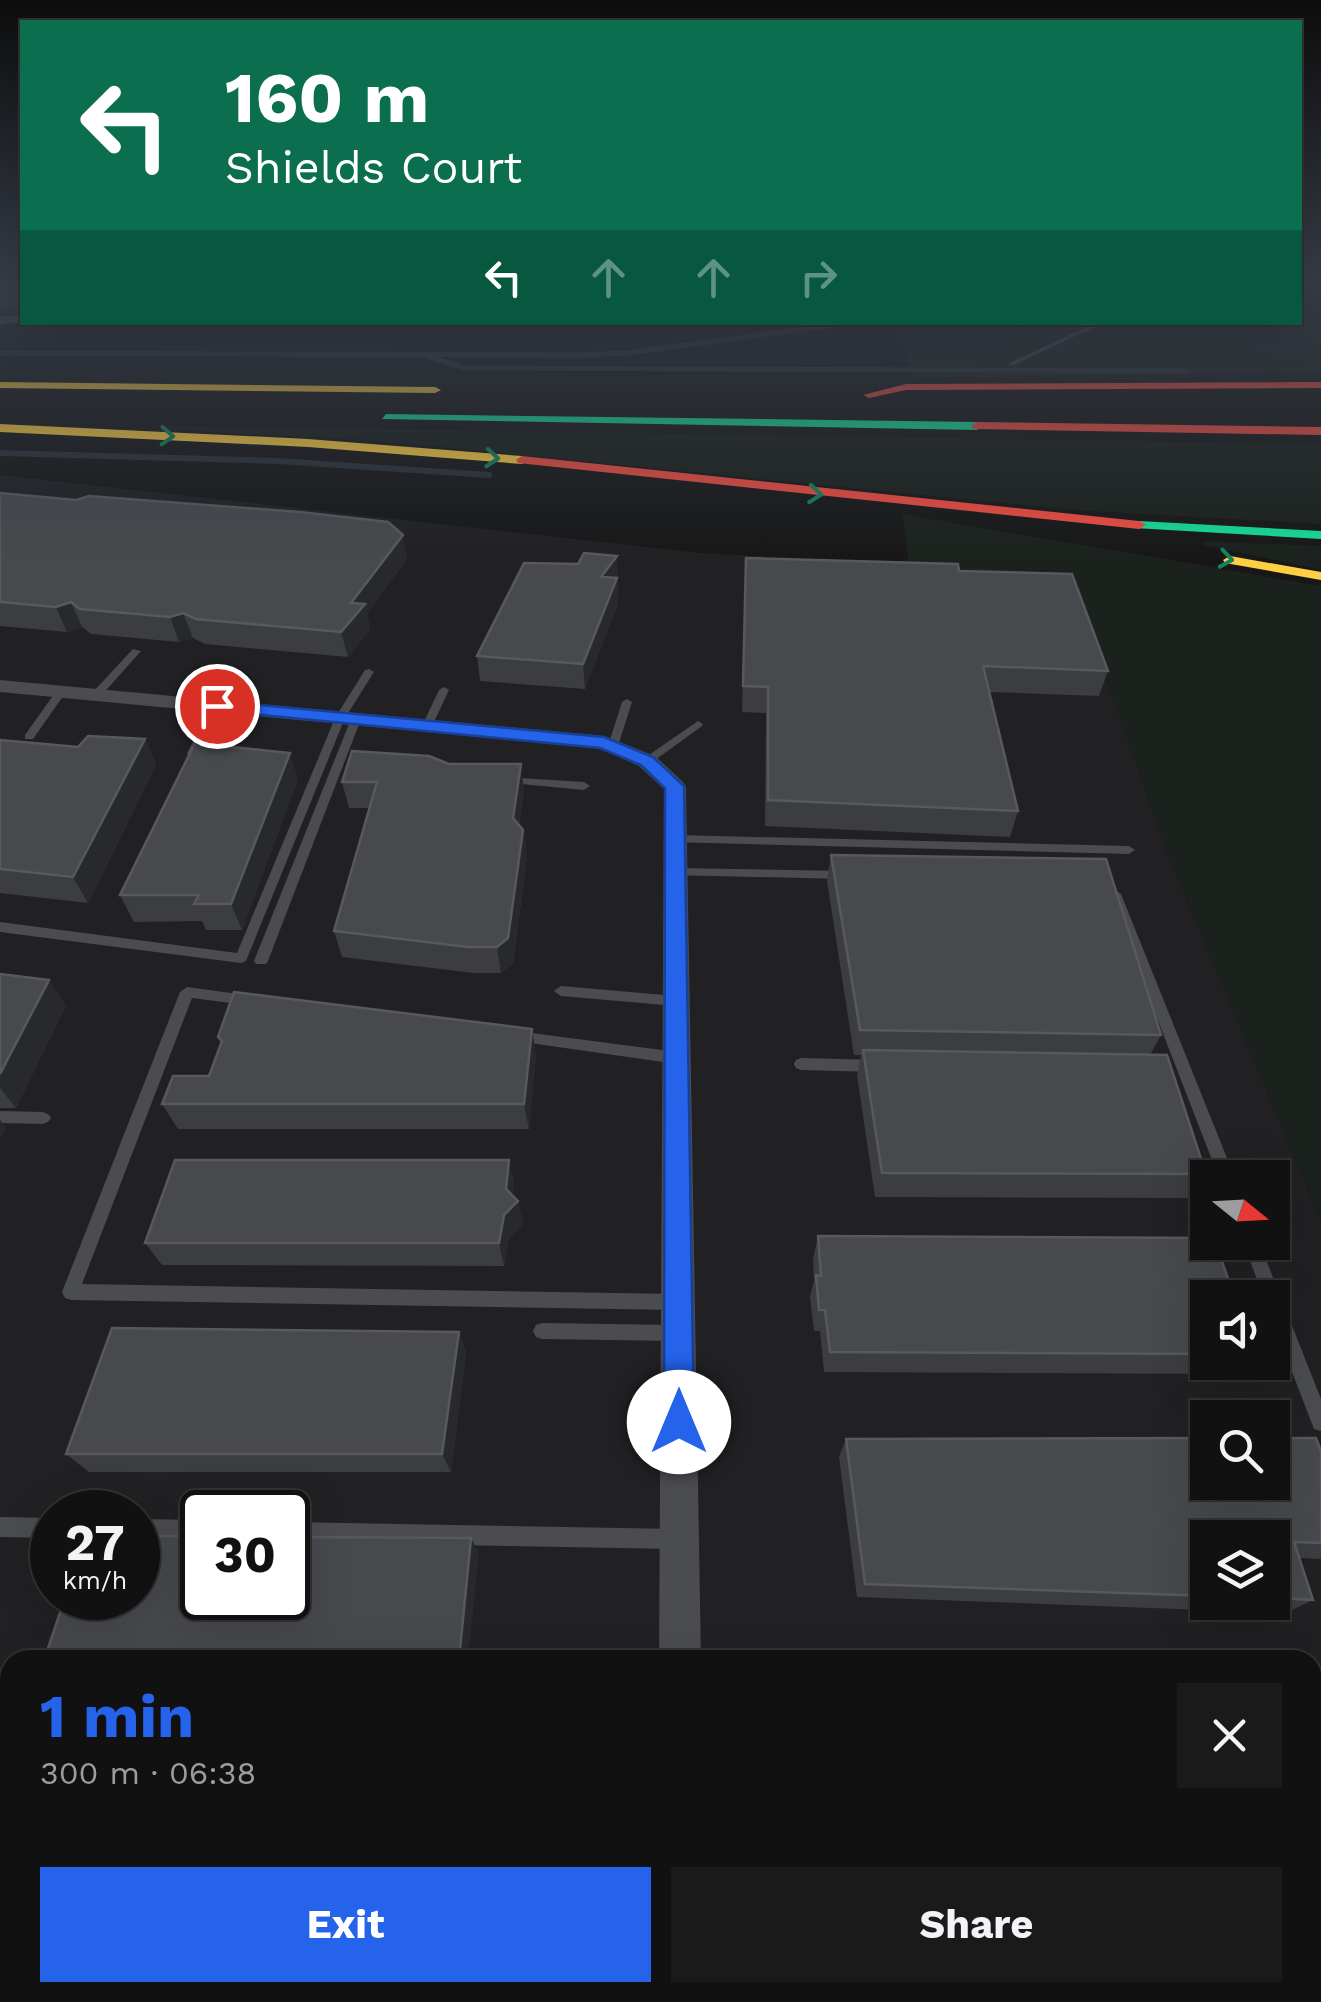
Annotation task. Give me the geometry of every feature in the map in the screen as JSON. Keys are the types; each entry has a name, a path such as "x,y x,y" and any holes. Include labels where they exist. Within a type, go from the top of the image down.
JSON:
{"highway":[{"path":"1321,381 906,387 859,395 1321,398"},
{"path":"0,385 451,390"},
{"path":"0,414 230,416"},
{"path":"369,417 1321,431"},
{"path":"0,428 492,457 853,498 1253,533 1321,535"},
{"path":"853,498 1174,551"},
{"path":"1212,557 1321,576"}],"street":[{"path":"0,686 613,746 647,761 675,786 680,1650"}],"lane":[{"path":"96,695 136,651"},
{"path":"0,927 241,958 369,672"},
{"path":"426,726 444,690"},
{"path":"28,737 61,692"},
{"path":"613,746 627,702"},
{"path":"192,753 217,706"},
{"path":"261,960 338,767 348,719"},
{"path":"647,761 698,724"},
{"path":"338,767 356,769"},
{"path":"489,779 584,786"},
{"path":"675,839 1130,850"},
{"path":"676,872 857,875"},
{"path":"1109,878 1220,1160"},
{"path":"562,991 676,1001"},
{"path":"266,1003 187,992 71,1292 678,1302"},
{"path":"502,1034 676,1058"},
{"path":"801,1064 898,1066"},
{"path":"1168,1071 1188,1071"},
{"path":"0,1118 43,1118"},
{"path":"1258,1260 1321,1422"},
{"path":"542,1331 678,1333"},
{"path":"0,1526 30,1527"},
{"path":"310,1532 679,1539"}],"shaded area":[{"path":"912,373 1224,373 913,378"},
{"path":"170,426 1321,444 1321,524 1074,510 371,440 166,430"},
{"path":"0,475 699,553 1069,572 1170,859 1321,1221 1321,1650 0,1650"},
{"path":"902,514 1321,586 1321,1221 1170,859 1069,572 909,564"},
{"path":"1202,541 1321,546 1321,570 1203,545"}],"building":[{"path":"0,493 300,512 388,522 403,535 351,603 365,604 341,632 196,619 183,613 170,617 80,609 71,602 56,607 0,602"},
{"path":"584,553 617,556 601,577 617,578 583,664 477,656 524,563 578,564"},
{"path":"746,558 958,564 959,571 1072,574 1108,671 983,666 1018,811 768,800 768,687 743,686"},
{"path":"88,736 145,739 73,877 0,869 0,740 78,747"},
{"path":"195,743 290,753 231,904 194,904 199,895 120,895"},
{"path":"352,751 429,756 449,764 521,764 513,818 523,830 508,938 497,947 334,931 377,782 342,782"},
{"path":"831,855 1106,859 1161,1035 860,1030"},
{"path":"0,974 49,980 0,1074"},
{"path":"234,992 532,1029 524,1104 162,1104 173,1076 209,1076"},
{"path":"863,1050 1167,1055 1201,1160 1190,1160 1190,1174 882,1173"},
{"path":"175,1160 509,1160 506,1189 518,1201 504,1215 499,1243 145,1243"},
{"path":"818,1236 1190,1238 1190,1260 1221,1260 1229,1280 1190,1280 1190,1354 830,1352 825,1310 819,1310 816,1275 821,1276"},
{"path":"112,1328 459,1332 442,1454 66,1454"},
{"path":"1190,1438 1190,1500 1290,1500 1290,1438 1316,1438 1321,1451 1321,1543 1294,1542 1313,1600 1290,1599 1290,1520 1190,1520 1190,1595 865,1584 846,1439"},
{"path":"160,1536 180,1536 180,1620 310,1620 310,1537 471,1538 460,1650 47,1650 58,1620 160,1620"}],"waterway":[{"path":"0,453 278,461 489,475"}],"traffic: fast":[{"path":"386,417 977,426"},
{"path":"1139,525 1321,535"}],"traffic: slow":[{"path":"0,385 435,390"},
{"path":"0,428 308,443 522,460"},
{"path":"1230,560 1321,576"}],"traffic: jam":[{"path":"869,395 906,387 1321,385"},
{"path":"977,426 1321,431"},
{"path":"522,460 1139,525"}],"route":[{"path":"217,706 604,742 647,761 675,786 679,1422"}]}
